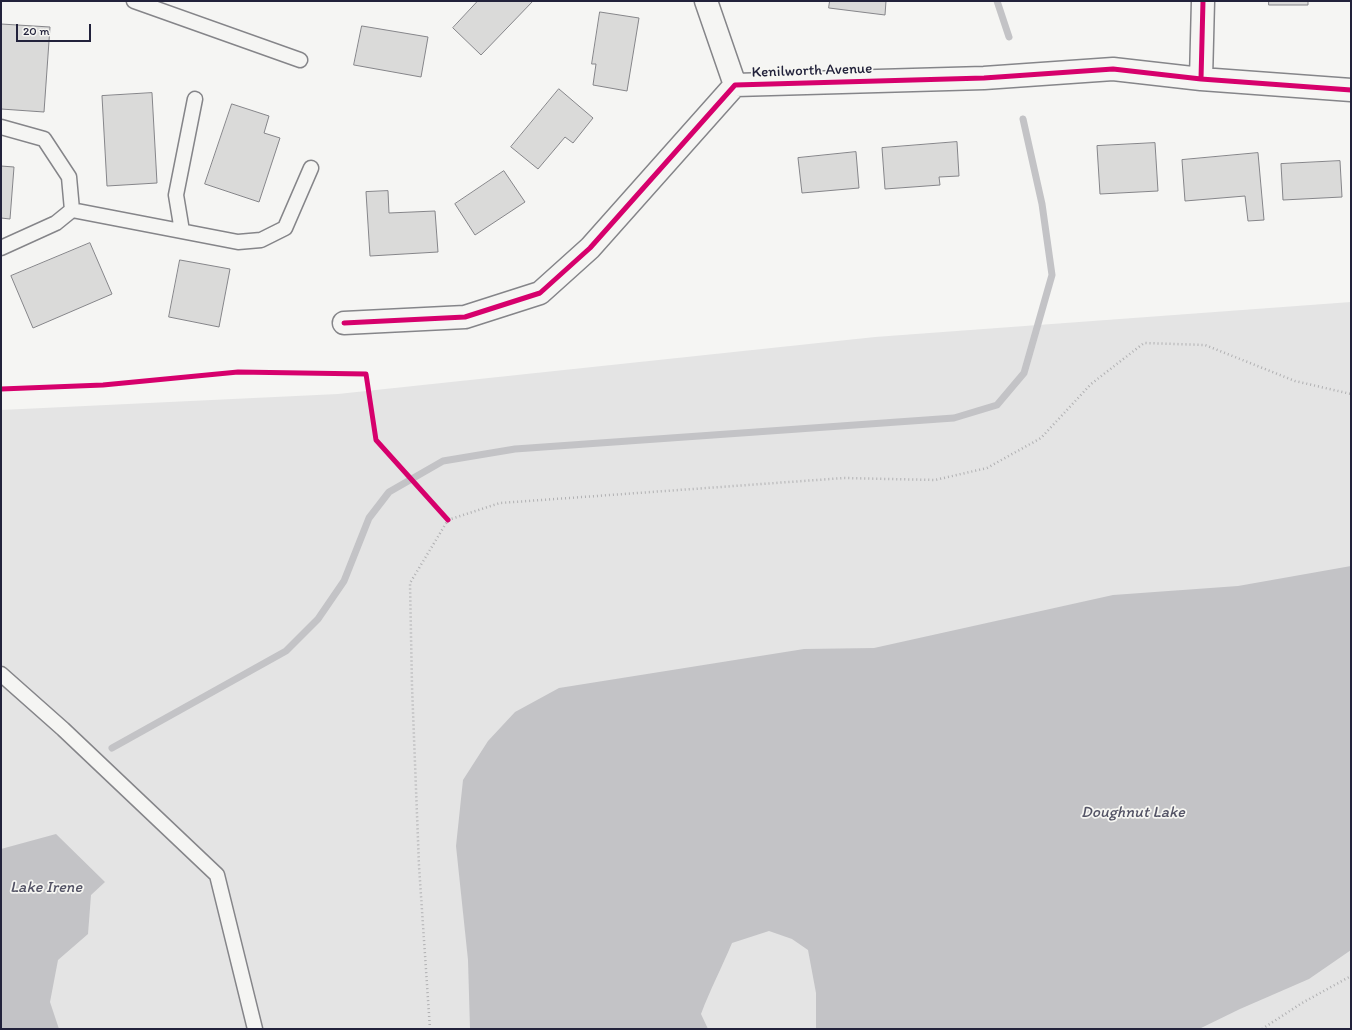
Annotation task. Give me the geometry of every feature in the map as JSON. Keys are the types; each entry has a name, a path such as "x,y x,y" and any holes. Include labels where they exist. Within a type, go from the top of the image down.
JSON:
{"street":[{"path":"706,1 735,85"},
{"path":"1201,79 1203,1"},
{"name":"Kenilworth Avenue","path":"344,323 465,317 540,293 590,248 735,85 984,78 1114,69 1201,79 1351,90"}],"lane":[{"path":"134,1 300,60"},
{"path":"182,231 176,194 195,99"},
{"path":"1,127 44,139 70,177 72,210"},
{"path":"1,248 56,223 72,210 238,242 261,240 285,228 311,168"},
{"path":"1,674 63,729 217,875 256,1029"}],"path":[{"path":"430,1029 419,866 412,686 410,583 448,520 500,502 844,478 935,480 987,468 1041,438 1091,384 1144,343 1205,344 1295,381 1351,394"},
{"path":"443,514 448,520"},
{"path":"1262,1029 1302,1003 1351,976"}],"shaded area":[{"path":"1351,302 1351,1029 1,1029 1,410 338,394 875,337"}],"water":[{"name":"Doughnut Lake","path":"1351,566 1351,950 1309,979 1240,1009 1199,1029 816,1029 816,993 808,950 792,939 769,931 732,943 701,1014 708,1029 470,1029 468,960 456,846 463,780 488,741 515,712 559,688 804,649 874,648 1113,595 1238,586"},
{"name":"Lake Irene","path":"56,834 105,882 91,895 88,934 58,960 50,1002 59,1029 1,1029 1,849"}],"building":[{"path":"478,1 533,1 481,55 453,28"},
{"path":"830,1 886,1 885,15 829,8"},
{"path":"1269,1 1308,1 1308,5 1269,5"},
{"path":"600,12 639,18 627,91 593,85 596,64 592,64"},
{"path":"1,24 50,27 44,112 1,109"},
{"path":"362,26 428,37 421,77 354,65"},
{"path":"559,89 593,118 573,143 565,137 538,169 511,147"},
{"path":"152,93 157,183 107,186 102,96"},
{"path":"232,104 269,116 264,133 280,138 259,202 205,184"},
{"path":"957,142 959,176 939,177 940,185 885,189 882,148"},
{"path":"1155,143 1158,191 1100,194 1097,146"},
{"path":"856,152 859,188 802,193 798,158"},
{"path":"1258,153 1264,220 1248,221 1245,196 1185,201 1182,160"},
{"path":"1340,161 1342,197 1283,200 1281,164"},
{"path":"1,166 14,167 10,219 1,218"},
{"path":"504,171 525,202 475,235 455,204"},
{"path":"388,191 389,213 435,211 438,252 370,256 366,192"},
{"path":"90,243 112,294 33,328 11,276"},
{"path":"180,260 230,269 219,327 169,317"}],"waterway":[{"path":"997,1 1009,37"},
{"path":"112,748 286,651 318,619 344,581 369,518 389,492 443,461 515,449 954,418 997,405 1024,373 1052,275 1042,204 1023,119"}],"cycle path":[{"path":"1201,79 1203,1"},
{"path":"344,323 465,317 540,293 590,248 735,85 984,78 1113,69 1201,79 1351,90"},
{"path":"1,389 103,385 238,372 366,374 376,440 448,520"}]}
